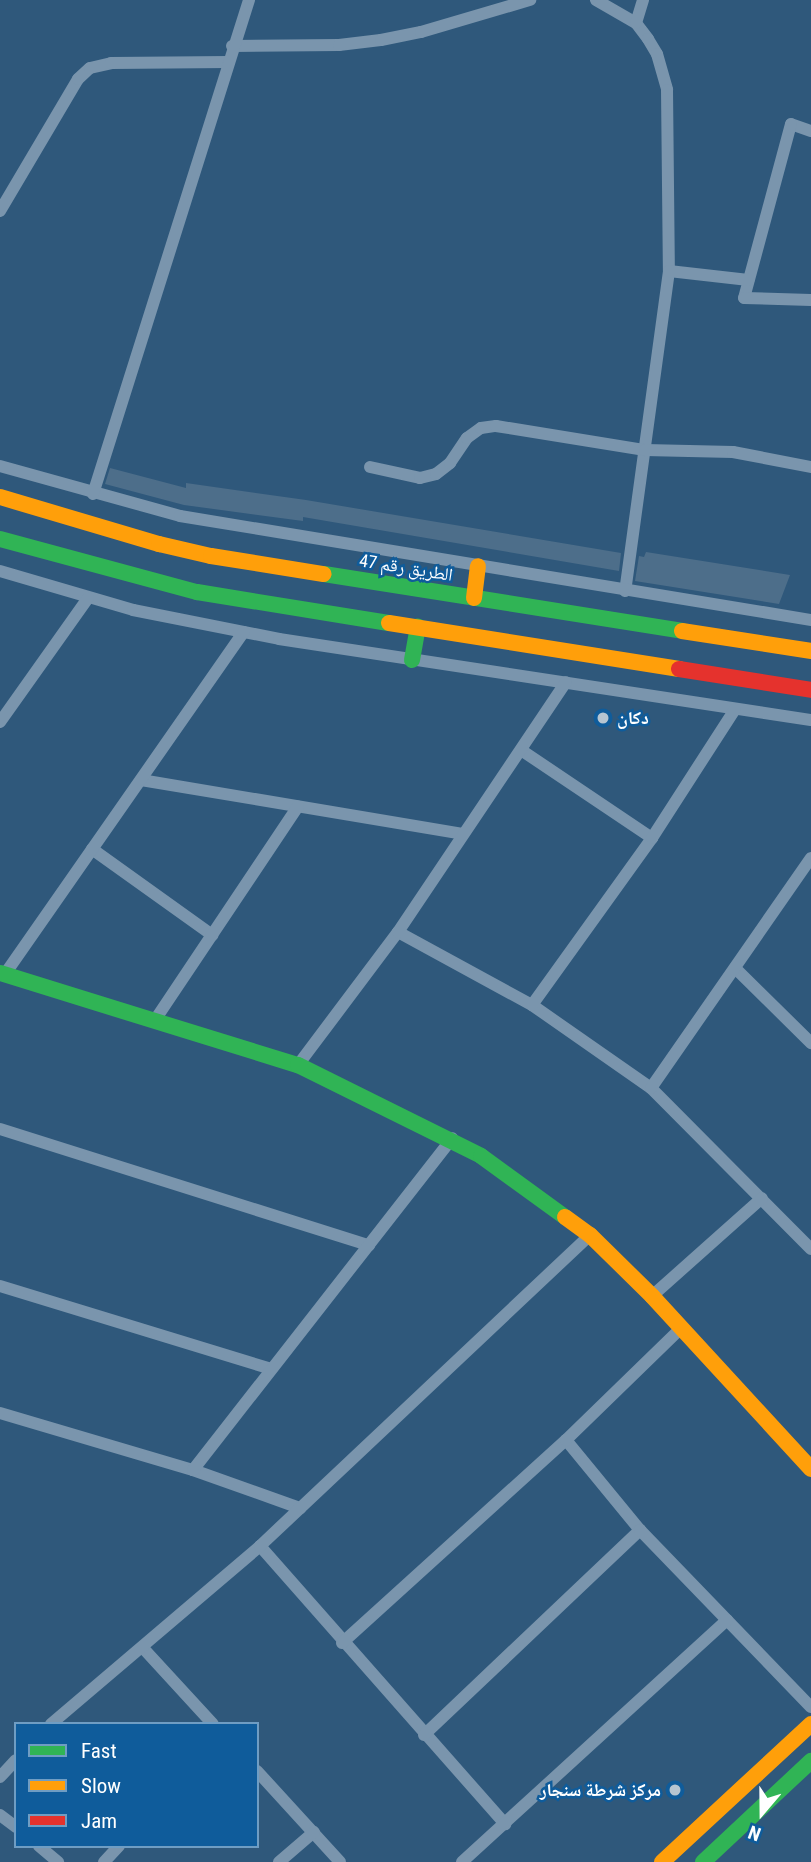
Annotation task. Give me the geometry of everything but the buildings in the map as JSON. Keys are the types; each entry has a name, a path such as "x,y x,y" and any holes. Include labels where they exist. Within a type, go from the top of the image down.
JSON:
{"main road":[{"name":"الطريق رقم 47","path":"0,497 159,544 211,556 811,651"},
{"path":"0,538 148,581 811,690"},
{"path":"474,598 478,566"},
{"path":"412,660 418,627"},
{"path":"2,974 298,1065 452,1138 514,1177 590,1235 652,1296 811,1469"},
{"path":"662,1862 811,1724"},
{"path":"703,1862 811,1761"}],"street":[{"path":"93,494 232,46 249,0"},
{"path":"232,46 339,45 381,40 421,32 530,0"},
{"path":"596,0 636,23 657,54 667,90 669,271 625,591"},
{"path":"636,23 643,0"},
{"path":"0,211 78,79 90,68 111,63 229,62"},
{"path":"811,131 791,124 744,298 811,300"},
{"path":"669,271 748,280"},
{"path":"370,467 421,478 436,474 450,463 467,438 481,428 496,426 645,450 733,452 811,467"},
{"path":"0,466 180,516 811,620"},
{"path":"0,571 132,610 244,632 811,720"},
{"path":"1,718 88,598"},
{"path":"2,974 244,632"},
{"path":"298,1065 398,932 566,682"},
{"path":"532,1005 652,838 735,709"},
{"path":"521,750 652,838"},
{"path":"141,780 463,834"},
{"path":"155,1020 298,807"},
{"path":"92,849 212,935"},
{"path":"651,1088 811,858"},
{"path":"398,932 532,1005 651,1088 811,1249"},
{"path":"735,968 811,1043"},
{"path":"0,1129 369,1245"},
{"path":"193,1469 452,1138"},
{"path":"652,1296 762,1198"},
{"path":"53,1722 260,1546 590,1235"},
{"path":"0,1286 271,1369"},
{"path":"342,1643 566,1440 681,1328"},
{"path":"0,1413 193,1469 300,1508"},
{"path":"566,1440 640,1530 811,1707"},
{"path":"424,1735 640,1530"},
{"path":"260,1546 342,1643 505,1824"},
{"path":"462,1862 727,1620"},
{"path":"143,1648 211,1722"},
{"path":"0,1777 14,1762"},
{"path":"259,1773 340,1862"},
{"path":"279,1862 314,1832"},
{"path":"41,1848 58,1862"},
{"path":"104,1862 117,1848"}],"traffic: fast":[{"path":"0,539 197,592 389,623"},
{"path":"324,574 682,631"},
{"path":"412,660 418,627"},
{"path":"0,973 298,1065 481,1156 565,1217"},
{"path":"703,1862 811,1761"}],"traffic: slow":[{"path":"0,497 159,544 211,556 324,574"},
{"path":"474,598 478,566"},
{"path":"389,623 679,669"},
{"path":"682,631 811,651"},
{"path":"565,1217 590,1235 652,1296 811,1469"},
{"path":"662,1862 811,1724"}],"traffic: jam":[{"path":"679,669 811,690"}],"place":[{"name":"دكان","path":"603,718"},
{"name":"مركز شرطة سنجار","path":"675,1790"}]}
